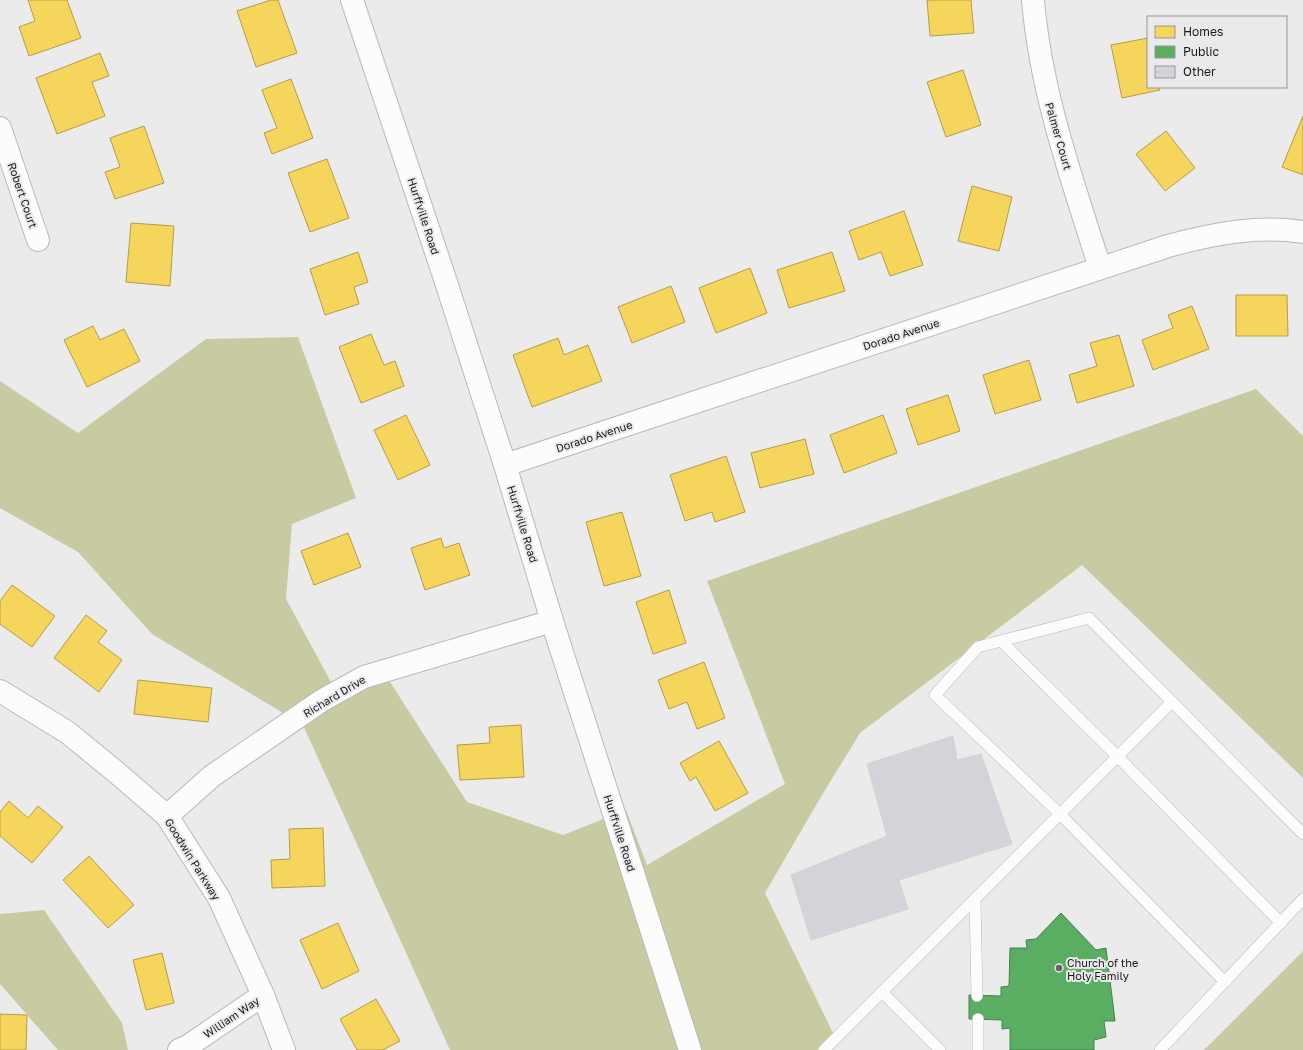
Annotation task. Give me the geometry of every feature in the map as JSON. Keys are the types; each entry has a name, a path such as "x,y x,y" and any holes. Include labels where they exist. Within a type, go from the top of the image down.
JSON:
{"street":[{"name":"Hurffville Road","path":"352,0 446,282 505,466 552,621 690,1050"},
{"name":"Palmer Court","path":"1033,0 1049,102 1100,268"},
{"name":"Robert Court","path":"0,128 38,240"},
{"name":"Dorado Avenue","path":"505,466 1168,246 1214,234 1252,230 1275,229 1303,232"},
{"name":"Richard Drive","path":"167,816 212,776 321,701 364,677 552,621"},
{"name":"Goodwin Parkway","path":"0,691 67,732 167,816 219,898 263,995 284,1050"},
{"name":"William Way","path":"179,1050 188,1046 263,995"}],"lane":[{"path":"1225,982 1060,814 935,695 978,647 1090,618 1303,834"},
{"path":"1001,641 1118,757 1281,923"},
{"path":"824,1050 1172,702"},
{"path":"975,899 977,996"},
{"path":"1160,1050 1303,899"},
{"path":"882,992 940,1050"},
{"path":"978,1020 978,1050"}],"green space":[{"path":"298,337 356,498 292,524 286,599 337,693 383,671 467,802 563,835 626,810 647,865 785,784 707,581 1256,389 1303,436 1303,778 1082,565 860,733 765,893 834,1035 817,1050 450,1050 303,725 152,634 78,552 0,508 0,381 78,433 206,339"},
{"path":"44,910 122,1023 128,1050 58,1050 0,984 0,914"},
{"path":"1303,951 1303,1050 1204,1050"}],"building: Homes":[{"path":"28,0 67,0 81,38 29,56 19,27 35,21"},
{"path":"271,0 278,0 297,53 256,67 237,11"},
{"path":"927,0 971,0 974,33 930,36"},
{"path":"1147,38 1147,88 1159,88 1160,90 1122,98 1111,45"},
{"path":"100,53 109,76 92,82 105,116 57,134 36,78"},
{"path":"963,70 981,125 946,137 927,82"},
{"path":"291,79 313,138 272,154 264,133 277,128 262,90"},
{"path":"1303,116 1303,175 1282,167"},
{"path":"144,126 164,183 115,199 105,172 120,167 110,138"},
{"path":"1166,131 1195,168 1165,191 1136,154"},
{"path":"327,159 349,218 310,232 288,173"},
{"path":"972,186 1012,197 999,251 958,241"},
{"path":"904,211 923,265 890,276 881,252 859,260 849,231"},
{"path":"131,223 174,226 170,286 126,282"},
{"path":"358,252 368,282 354,287 359,304 325,315 310,269"},
{"path":"832,252 845,291 789,308 777,270"},
{"path":"750,268 767,313 716,333 699,288"},
{"path":"671,286 685,322 632,343 618,307"},
{"path":"1236,295 1287,295 1288,336 1236,336"},
{"path":"1192,306 1209,349 1153,370 1142,340 1173,328 1168,315"},
{"path":"93,326 100,340 124,329 140,361 87,387 64,340"},
{"path":"371,334 384,365 395,361 404,386 361,403 339,347"},
{"path":"1119,335 1134,386 1077,403 1069,375 1097,366 1090,343"},
{"path":"558,338 564,355 588,345 602,381 532,407 513,355"},
{"path":"1029,360 1041,400 995,414 983,375"},
{"path":"948,395 960,431 918,445 906,409"},
{"path":"406,415 430,465 398,480 374,430"},
{"path":"883,415 897,453 844,473 830,435"},
{"path":"805,439 814,474 760,488 751,453"},
{"path":"726,456 745,512 715,522 712,512 685,521 670,475"},
{"path":"622,512 641,576 604,586 586,522"},
{"path":"348,533 361,567 314,585 301,551"},
{"path":"441,538 444,548 459,543 470,575 425,590 411,548"},
{"path":"12,585 55,616 32,647 0,624 0,601"},
{"path":"669,590 686,643 653,654 636,602"},
{"path":"86,615 107,631 98,642 122,660 99,692 54,658"},
{"path":"704,662 725,718 697,729 687,702 669,709 658,680"},
{"path":"138,680 212,688 208,722 134,714"},
{"path":"521,725 524,777 460,780 457,745 490,743 489,727"},
{"path":"719,741 748,793 715,811 696,777 690,781 680,763"},
{"path":"9,801 28,818 38,806 63,827 32,863 0,836 0,812"},
{"path":"323,828 325,886 272,888 271,860 290,859 289,829"},
{"path":"89,856 134,905 108,928 63,880"},
{"path":"338,923 359,971 322,989 300,940"},
{"path":"162,953 174,1003 146,1010 133,960"},
{"path":"376,999 400,1041 383,1050 357,1050 340,1019"},
{"path":"0,1014 27,1015 26,1050 0,1050"}],"building: Public":[{"name":"Church of the Holy Family","path":"1061,913 1096,950 1106,948 1115,1021 1104,1021 1106,1037 1094,1040 1094,1050 1010,1050 1010,1028 1002,1029 1002,1020 969,1019 969,995 1001,996 1001,987 1009,986 1010,948 1027,948 1026,940 1036,939"}],"building: Other":[{"path":"953,736 957,760 981,754 1012,844 899,880 908,909 811,940 791,875 887,836 867,764"}],"place":[{"name":"Church of the Holy Family","path":"1059,968"}]}
